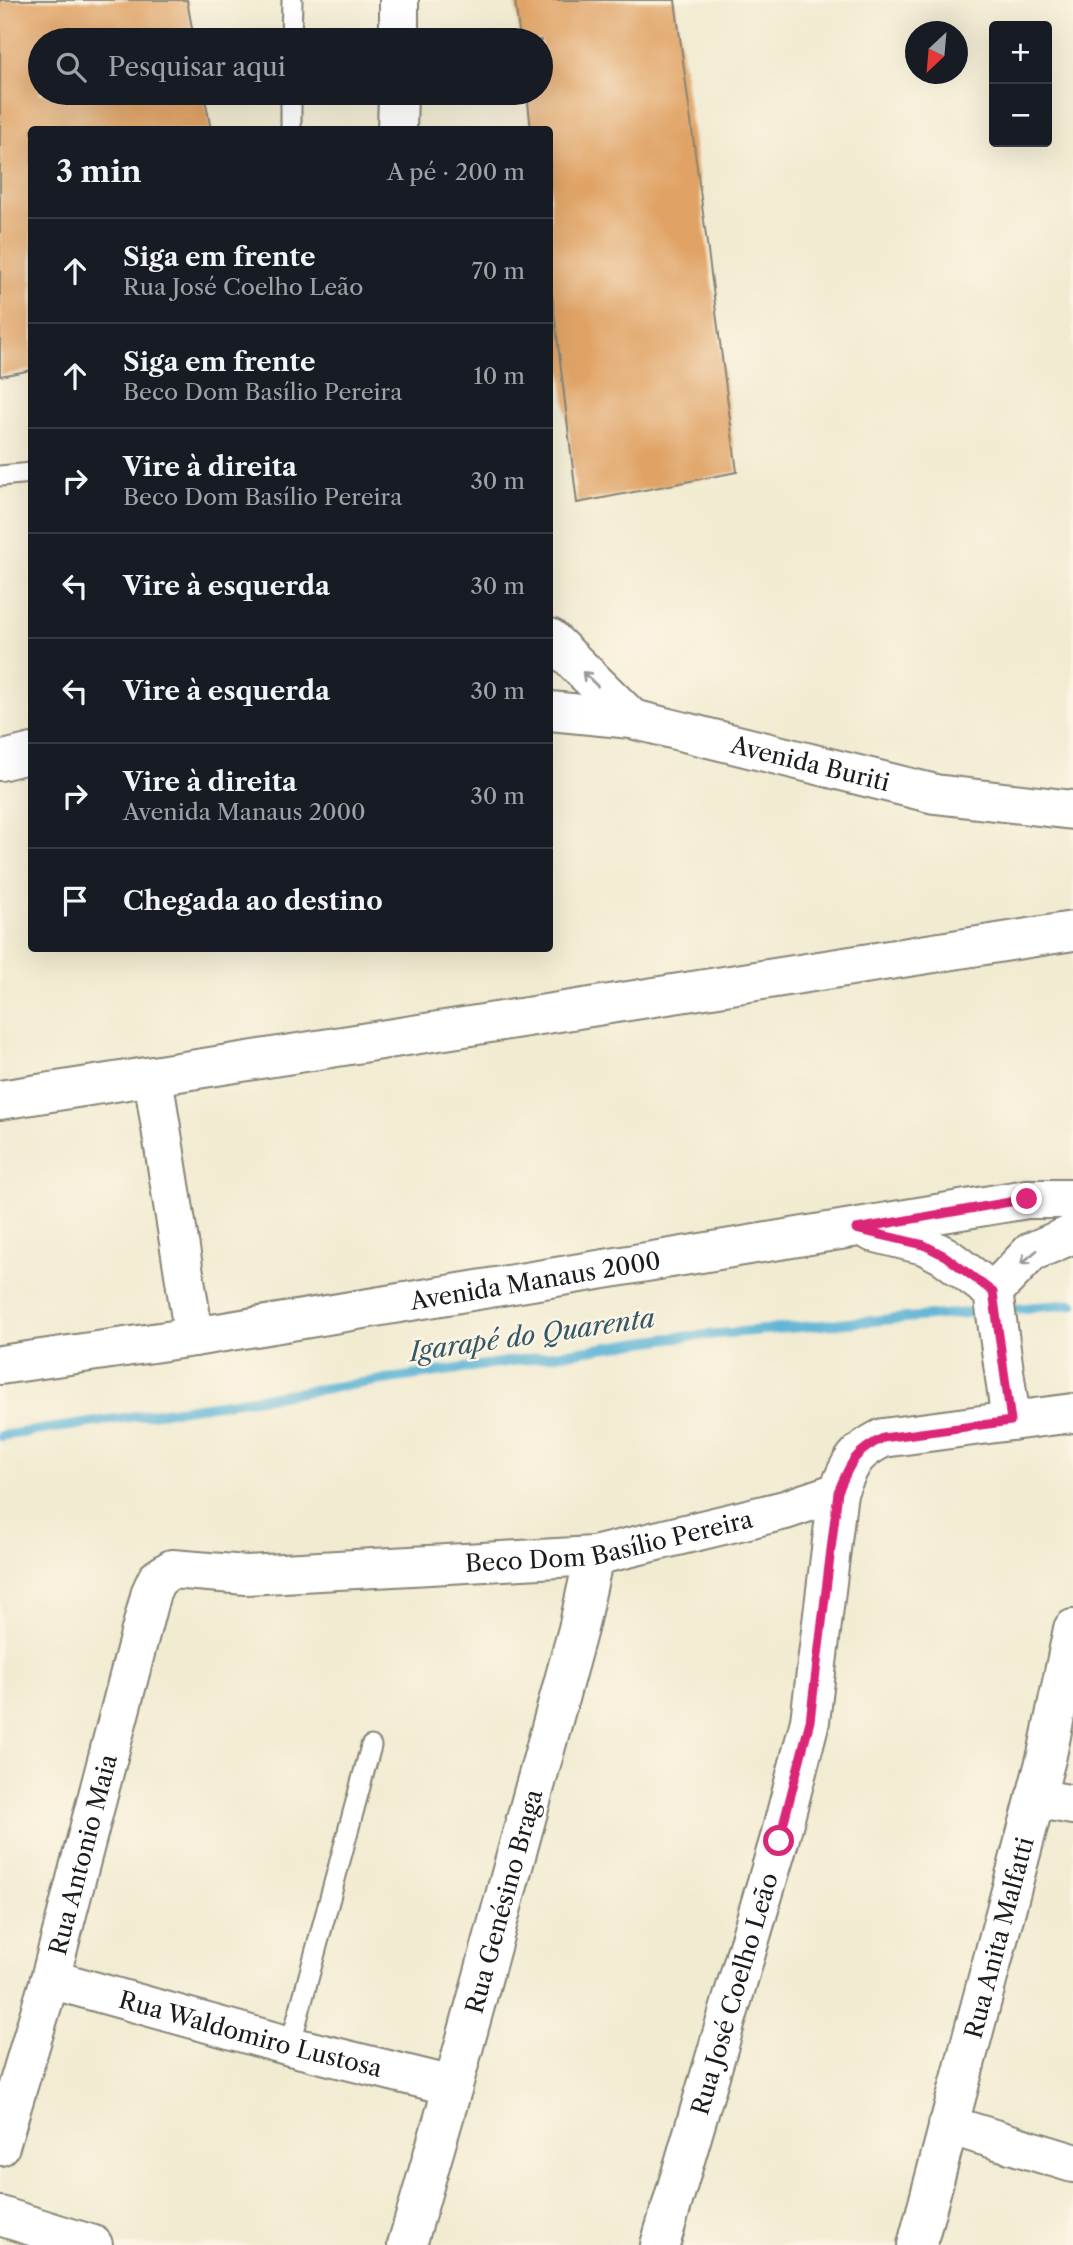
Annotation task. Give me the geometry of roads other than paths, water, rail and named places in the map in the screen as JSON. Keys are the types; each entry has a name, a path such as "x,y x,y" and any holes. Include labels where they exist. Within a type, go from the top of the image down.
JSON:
{"street":[{"path":"399,28 400,0"},
{"path":"397,126 398,105"},
{"path":"553,641 632,719"},
{"name":"Avenida Buriti","path":"553,711 632,719 935,794 1073,810"},
{"path":"0,761 28,754"},
{"path":"0,1100 1073,931"},
{"path":"153,1077 194,1337"},
{"name":"Avenida Manaus 2000","path":"0,1365 194,1337 1027,1199 1073,1199"},
{"path":"856,1229 924,1245 945,1256 994,1299 1011,1421"},
{"path":"994,1299 1031,1252 1073,1234"},
{"path":"838,1492 854,1457 883,1438 1073,1413"},
{"name":"Beco Dom Basílio Pereira","path":"172,1569 246,1574 594,1556 785,1510 838,1492"},
{"name":"Rua José Coelho Leão","path":"660,2245 779,1841 810,1721 838,1492"},
{"name":"Rua Genésino Braga","path":"407,2245 578,1629 594,1556"},
{"name":"Rua Antonio Maia","path":"0,2146 50,1979 150,1592 157,1580 172,1569"},
{"name":"Rua Anita Malfatti","path":"917,2245 1047,1755 1073,1629"},
{"path":"1035,1798 1073,1805"},
{"name":"Rua Waldomiro Lustosa","path":"50,1979 290,2046 453,2086"},
{"path":"948,2125 1073,2163"},
{"path":"0,2217 93,2245"}],"lane":[{"path":"291,28 292,0"},
{"path":"290,126 291,105"},
{"path":"0,476 28,473"},
{"path":"290,2046 370,1746"}],"waterway":[{"name":"Igarapé do Quarenta","path":"0,1436 670,1338 1073,1304"}]}
